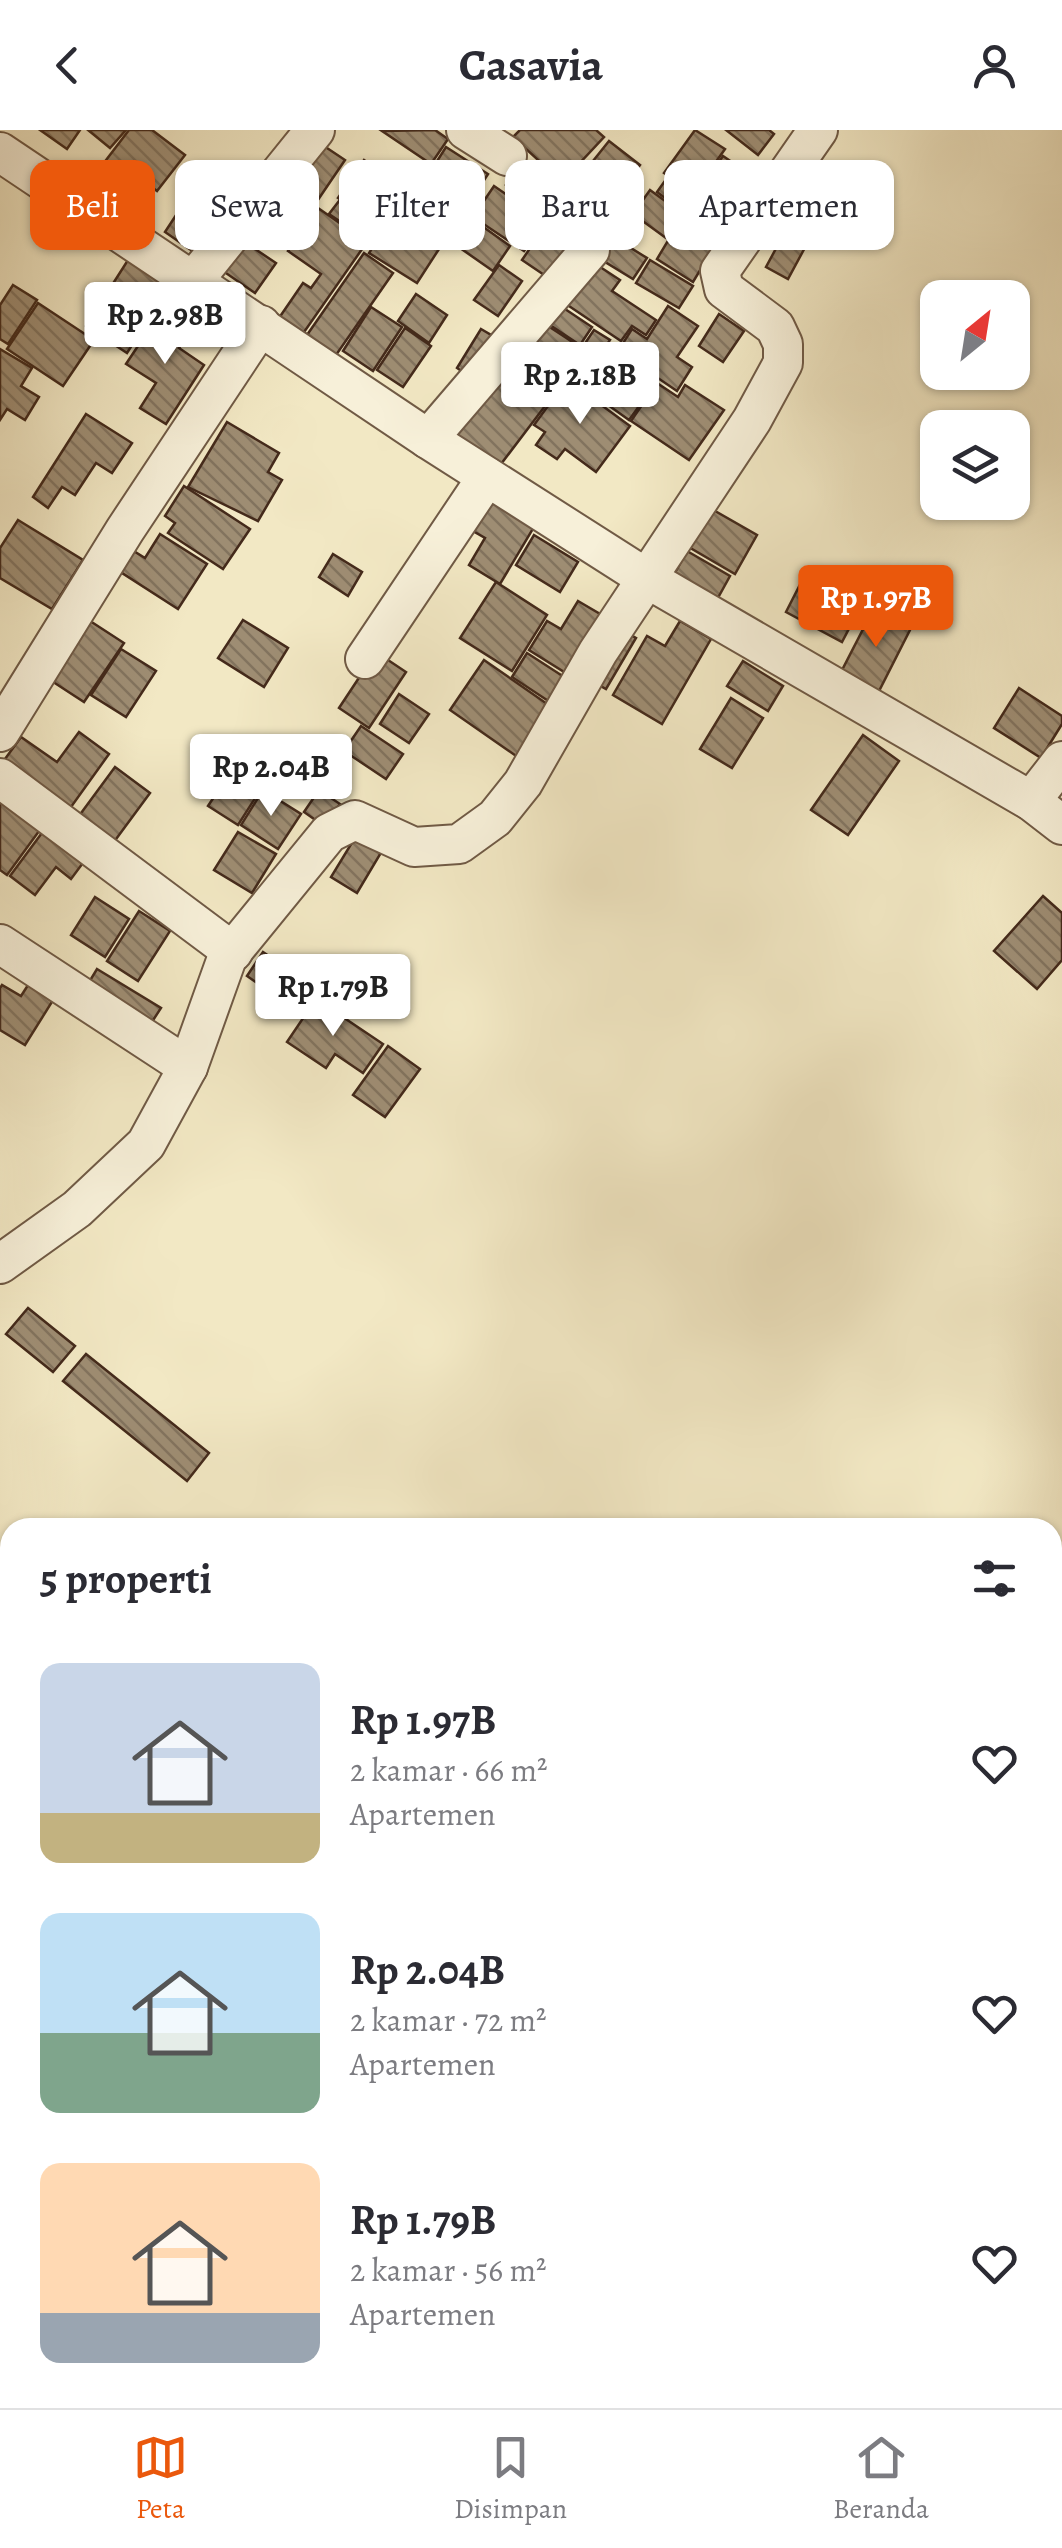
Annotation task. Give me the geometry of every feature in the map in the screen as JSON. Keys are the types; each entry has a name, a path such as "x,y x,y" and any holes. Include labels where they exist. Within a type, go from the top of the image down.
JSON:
{"street":[{"path":"194,280 315,130"},
{"path":"466,130 507,156"},
{"path":"0,1264 77,1209 146,1144 188,1067 217,978 232,952 329,833 342,823 355,820 414,846 437,848 459,844 495,818 523,783 646,578 752,420 783,363 783,344 775,328 724,289 720,271 818,130"},
{"path":"0,152 428,439 646,578 1032,801 1062,825"},
{"path":"428,439 590,250"},
{"path":"0,732 125,530 261,326"},
{"path":"366,659 487,477"},
{"path":"1032,801 1062,762"},
{"path":"0,778 232,952"},
{"path":"0,944 188,1067"}],"building":[{"path":"40,130 80,130 67,149"},
{"path":"88,130 126,130 110,148"},
{"path":"129,130 152,130 185,155 175,160 175,168 157,191 155,160 106,160"},
{"path":"435,130 448,139 434,160 425,160 382,131"},
{"path":"520,130 596,130 604,137 583,160 538,160 513,137"},
{"path":"695,130 725,149 717,160 673,160"},
{"path":"726,130 769,130 774,134 758,155"},
{"path":"315,140 345,160 339,160 339,169 319,198 319,160 301,160"},
{"path":"609,141 634,160 594,160"},
{"path":"446,147 466,160 438,160"},
{"path":"494,186 505,194 505,238 485,225 485,199"},
{"path":"650,190 664,200 664,237 644,222 644,198"},
{"path":"339,201 339,221 329,214"},
{"path":"319,209 339,223 339,250 361,250 302,335 279,318 303,283 311,288 321,274 288,251 319,250"},
{"path":"175,217 175,239 165,232"},
{"path":"485,228 505,242 507,250 493,271 463,250 485,250"},
{"path":"664,247 712,250 693,282 657,259"},
{"path":"233,250 256,250 276,263 255,293 220,269"},
{"path":"371,250 438,250 417,283 369,253"},
{"path":"529,250 582,250 559,285 522,260"},
{"path":"601,250 634,250 647,258 633,279 597,257"},
{"path":"775,250 804,250 788,279 766,267"},
{"path":"364,253 393,273 336,355 307,335"},
{"path":"588,259 620,280 612,291 656,320 646,335 632,326 621,341 560,300"},
{"path":"128,260 169,287 127,353 86,326"},
{"path":"650,260 693,286 679,308 636,283"},
{"path":"499,265 522,281 498,316 474,300"},
{"path":"13,285 37,300 8,344 0,339 0,305"},
{"path":"416,294 447,315 429,343 398,321"},
{"path":"38,303 94,340 63,386 7,349"},
{"path":"559,305 592,327 580,345 547,323"},
{"path":"668,306 698,326 677,357 692,367 677,391 618,351 632,329 647,339"},
{"path":"371,307 402,327 373,371 343,351"},
{"path":"160,313 189,332 179,348 204,365 166,424 140,408 156,383 126,364"},
{"path":"719,314 744,331 723,362 699,346"},
{"path":"542,322 580,347 564,372 525,347"},
{"path":"405,328 431,346 403,387 377,370"},
{"path":"481,329 498,339 473,379 457,368"},
{"path":"594,330 610,340 579,387 563,376"},
{"path":"514,343 564,381 498,468 449,431"},
{"path":"609,346 628,359 599,400 581,388"},
{"path":"0,349 32,368 21,386 39,397 25,420 7,409 0,420"},
{"path":"627,363 656,383 629,420 601,400"},
{"path":"567,380 630,426 596,472 565,449 557,459 536,445 545,432 534,425"},
{"path":"657,383 678,397 685,385 724,410 689,460 631,421"},
{"path":"86,414 132,443 112,473 96,463 75,495 62,487 48,508 33,497"},
{"path":"227,422 279,453 268,472 282,480 258,521 188,487"},
{"path":"184,486 250,529 223,569 168,533 175,523 165,516"},
{"path":"484,497 534,527 500,584 469,565 485,538 466,527"},
{"path":"708,507 757,535 735,574 687,546"},
{"path":"18,520 83,560 52,609 0,578 0,548"},
{"path":"160,534 207,564 178,609 119,571 132,550 145,558"},
{"path":"534,535 578,562 560,592 516,565"},
{"path":"687,551 730,576 714,605 671,580"},
{"path":"333,554 362,572 348,596 319,577"},
{"path":"809,567 866,596 842,642 786,612"},
{"path":"496,582 547,615 512,671 460,638"},
{"path":"578,601 612,621 577,680 529,650 547,621 561,629"},
{"path":"875,606 913,624 877,695 839,676"},
{"path":"87,619 124,643 84,702 47,678"},
{"path":"243,620 288,648 264,687 218,658"},
{"path":"680,621 711,639 662,724 613,695 647,636 665,646"},
{"path":"620,629 636,638 606,689 590,680"},
{"path":"121,649 156,671 126,717 91,695"},
{"path":"376,652 406,672 369,728 339,708"},
{"path":"527,653 575,684 559,708 512,677"},
{"path":"484,660 553,708 519,758 450,710"},
{"path":"743,661 783,686 768,711 727,686"},
{"path":"1019,688 1062,716 1062,724 1041,758 994,728"},
{"path":"399,694 429,714 409,743 380,724"},
{"path":"731,698 763,718 732,768 700,749"},
{"path":"361,726 403,754 386,779 344,751"},
{"path":"79,732 109,754 61,821 0,766 21,737 57,762"},
{"path":"863,735 899,761 848,835 811,810"},
{"path":"252,737 282,756 238,825 208,806 222,785 212,778 222,761 233,768"},
{"path":"115,767 150,793 108,850 73,824"},
{"path":"263,790 301,814 278,849 241,825"},
{"path":"319,790 340,804 324,826 304,812"},
{"path":"0,793 50,816 7,875 0,870"},
{"path":"53,818 94,848 71,879 56,867 35,895 10,876"},
{"path":"238,832 276,854 252,893 214,870"},
{"path":"356,836 382,851 357,893 331,877"},
{"path":"1043,896 1062,913 1062,960 1037,989 994,951"},
{"path":"95,897 129,919 105,957 71,935"},
{"path":"139,911 170,931 138,981 107,961"},
{"path":"263,952 312,985 295,1009 247,976"},
{"path":"97,969 161,1008 146,1031 83,992"},
{"path":"30,982 55,997 25,1045 0,1030 0,988 2,985 21,996"},
{"path":"316,999 383,1044 363,1073 335,1054 326,1068 287,1042"},
{"path":"388,1046 420,1069 385,1117 353,1095"},
{"path":"28,1308 75,1346 53,1372 6,1334"},
{"path":"86,1354 209,1453 187,1481 63,1381"}]}
